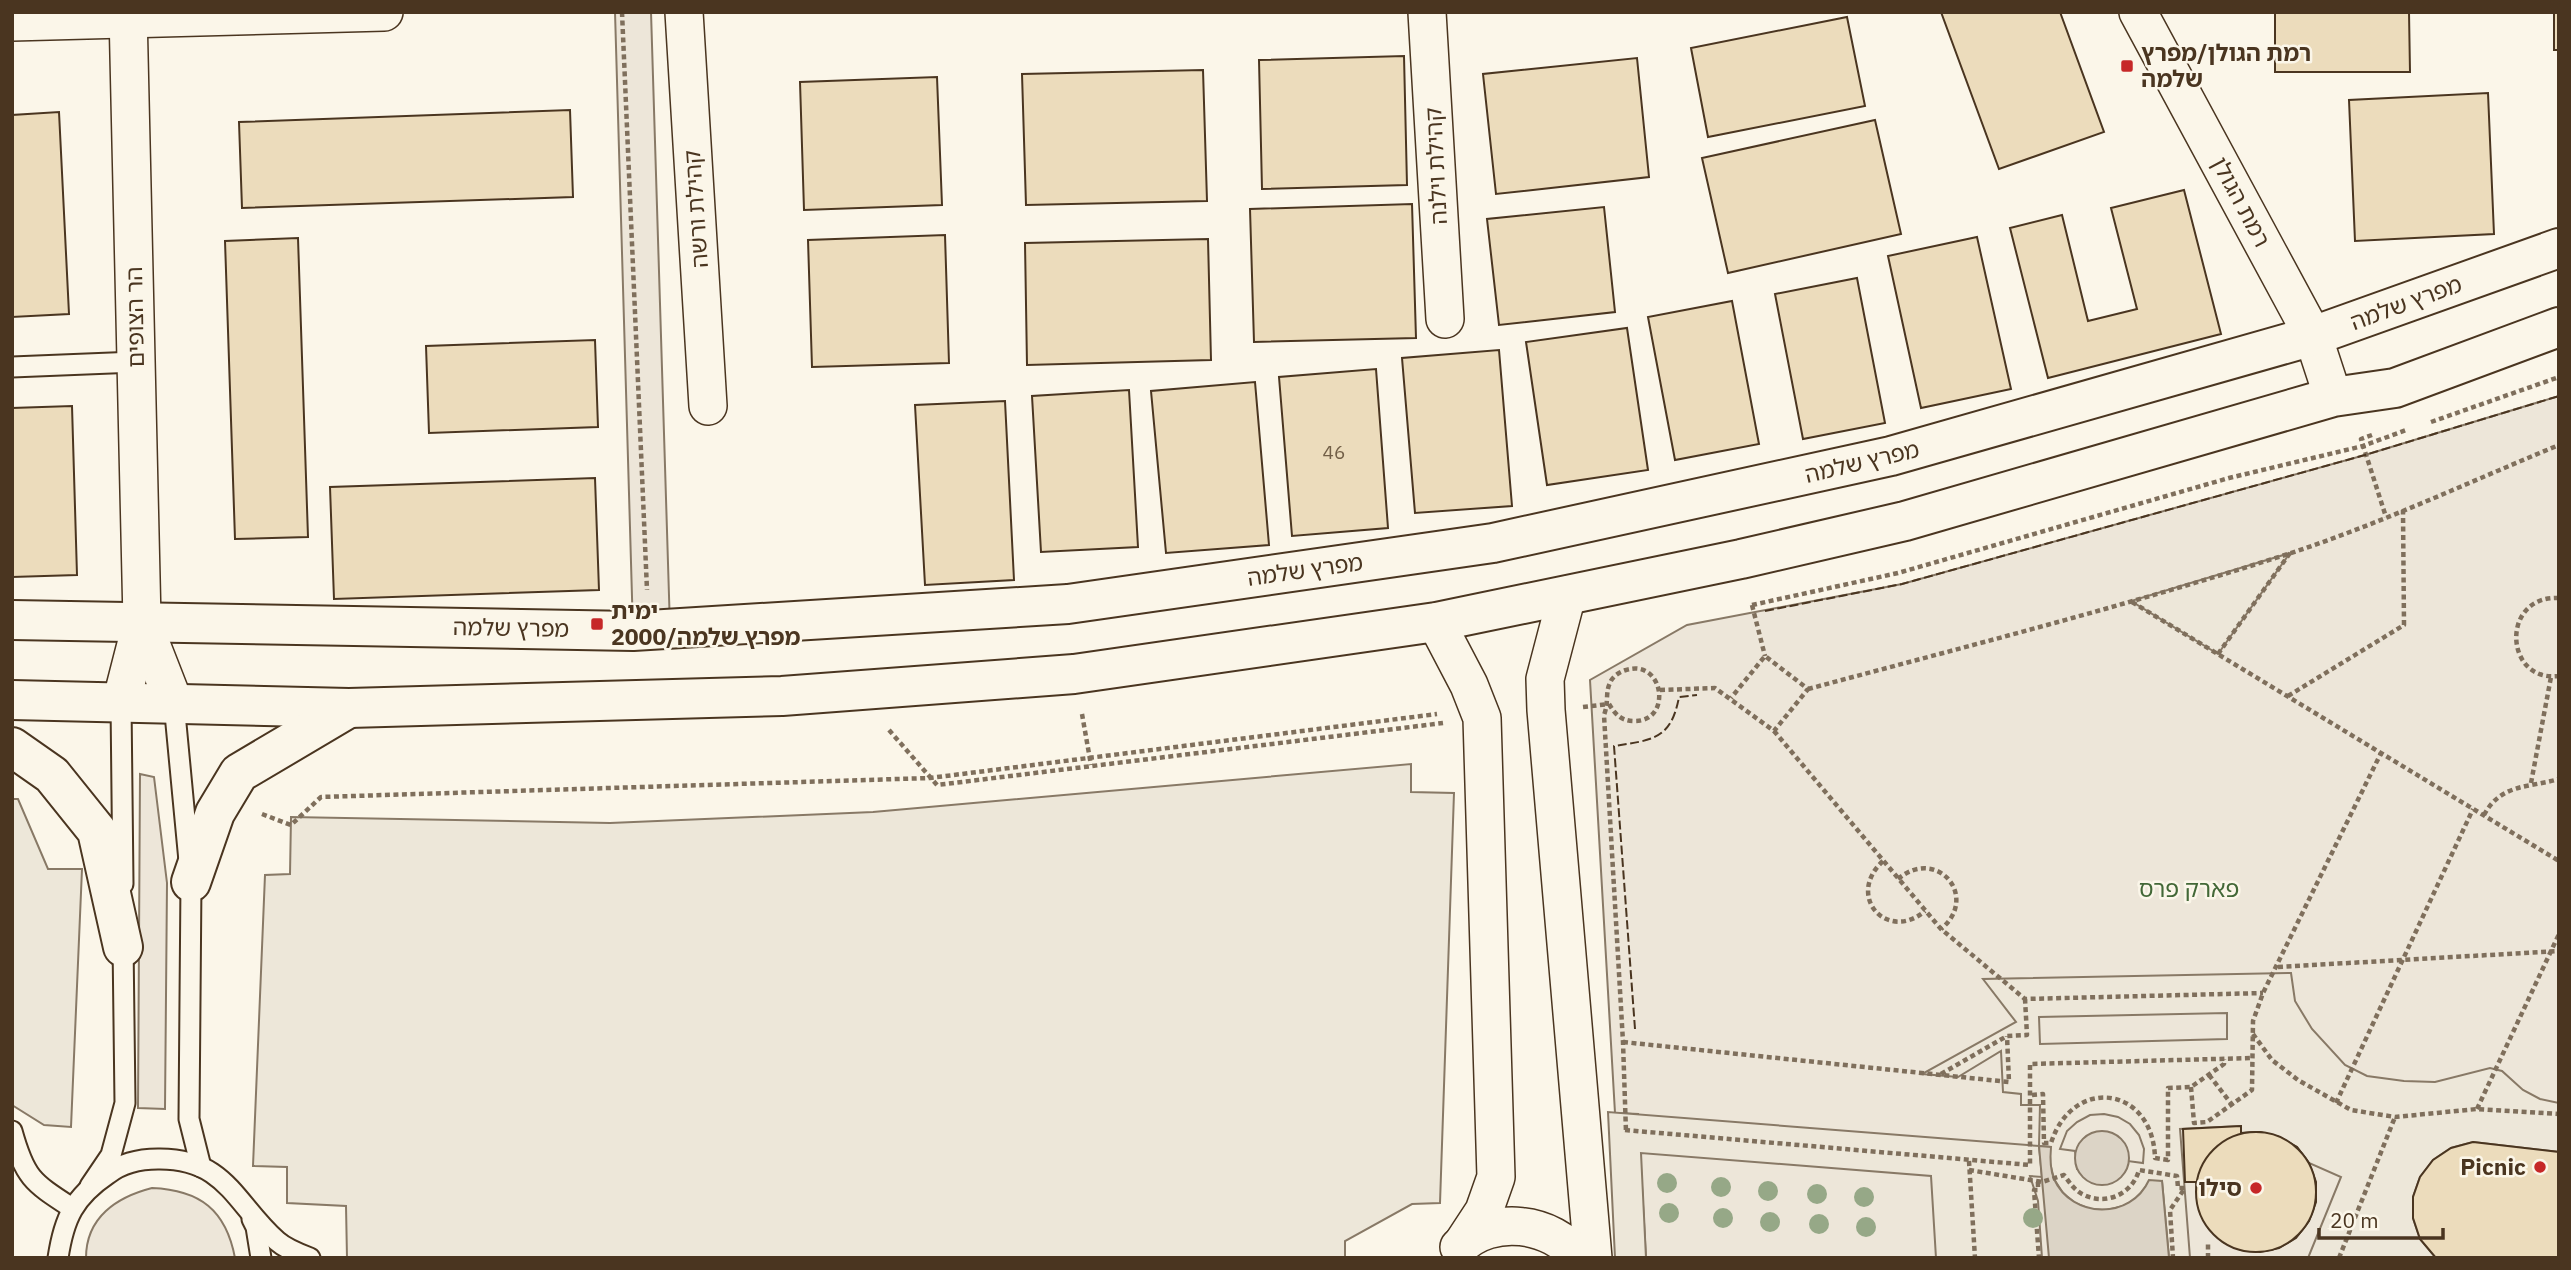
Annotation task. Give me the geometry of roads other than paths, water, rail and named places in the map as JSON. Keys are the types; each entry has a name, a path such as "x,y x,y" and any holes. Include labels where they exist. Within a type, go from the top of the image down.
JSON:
{"street":[{"path":"12,22 128,16 384,12"},
{"name":"קהילת ורשה","path":"684,12 708,406"},
{"name":"קהילת וילנה","path":"1427,12 1445,319"},
{"name":"רמת הגולן","path":"2138,12 2313,336 2333,397"},
{"name":"הר הצופים","path":"121,703 142,621 128,16"},
{"name":"מפרץ שלמה","path":"12,620 649,629 1068,604 1493,543 1891,456 2313,336 2559,248"},
{"path":"12,700 349,708 856,692 1074,674 1436,622 1741,559 1905,521 2333,397 2395,388 2559,327"},
{"path":"1567,595 1545,678 1546,710 1593,1258"},
{"name":"הר הצופים","path":"142,621 174,704"},
{"path":"1436,622 1469,685 1482,718 1496,1177 1484,1211 1456,1251"},
{"path":"191,882 215,813 239,773 349,708"},
{"path":"12,747 52,775 97,831 123,947"},
{"path":"1456,1251 1484,1231 1507,1226 1531,1227 1553,1235 1573,1249 1579,1258"}],"lane":[{"path":"12,367 136,362"},
{"path":"58,1258 62,1230 72,1208 111,1156 125,1103 121,703"},
{"path":"174,704 191,882 189,1119 201,1167"},
{"path":"12,1131 20,1158 36,1185 72,1208"},
{"path":"90,1186 114,1169 142,1159 172,1159 201,1167 225,1181 279,1243 310,1258"},
{"path":"244,1202 256,1227 261,1258"}],"place":[{"name":"רמת הגולן/מפרץ שלמה","path":"2127,66"},
{"name":"ימית 2000/מפרץ שלמה","path":"597,624"},
{"name":"Picnic","path":"2540,1167"},
{"name":"סילו","path":"2256,1188"}],"park label":[{"name":"פארק פרס","path":"2189,889"}]}
